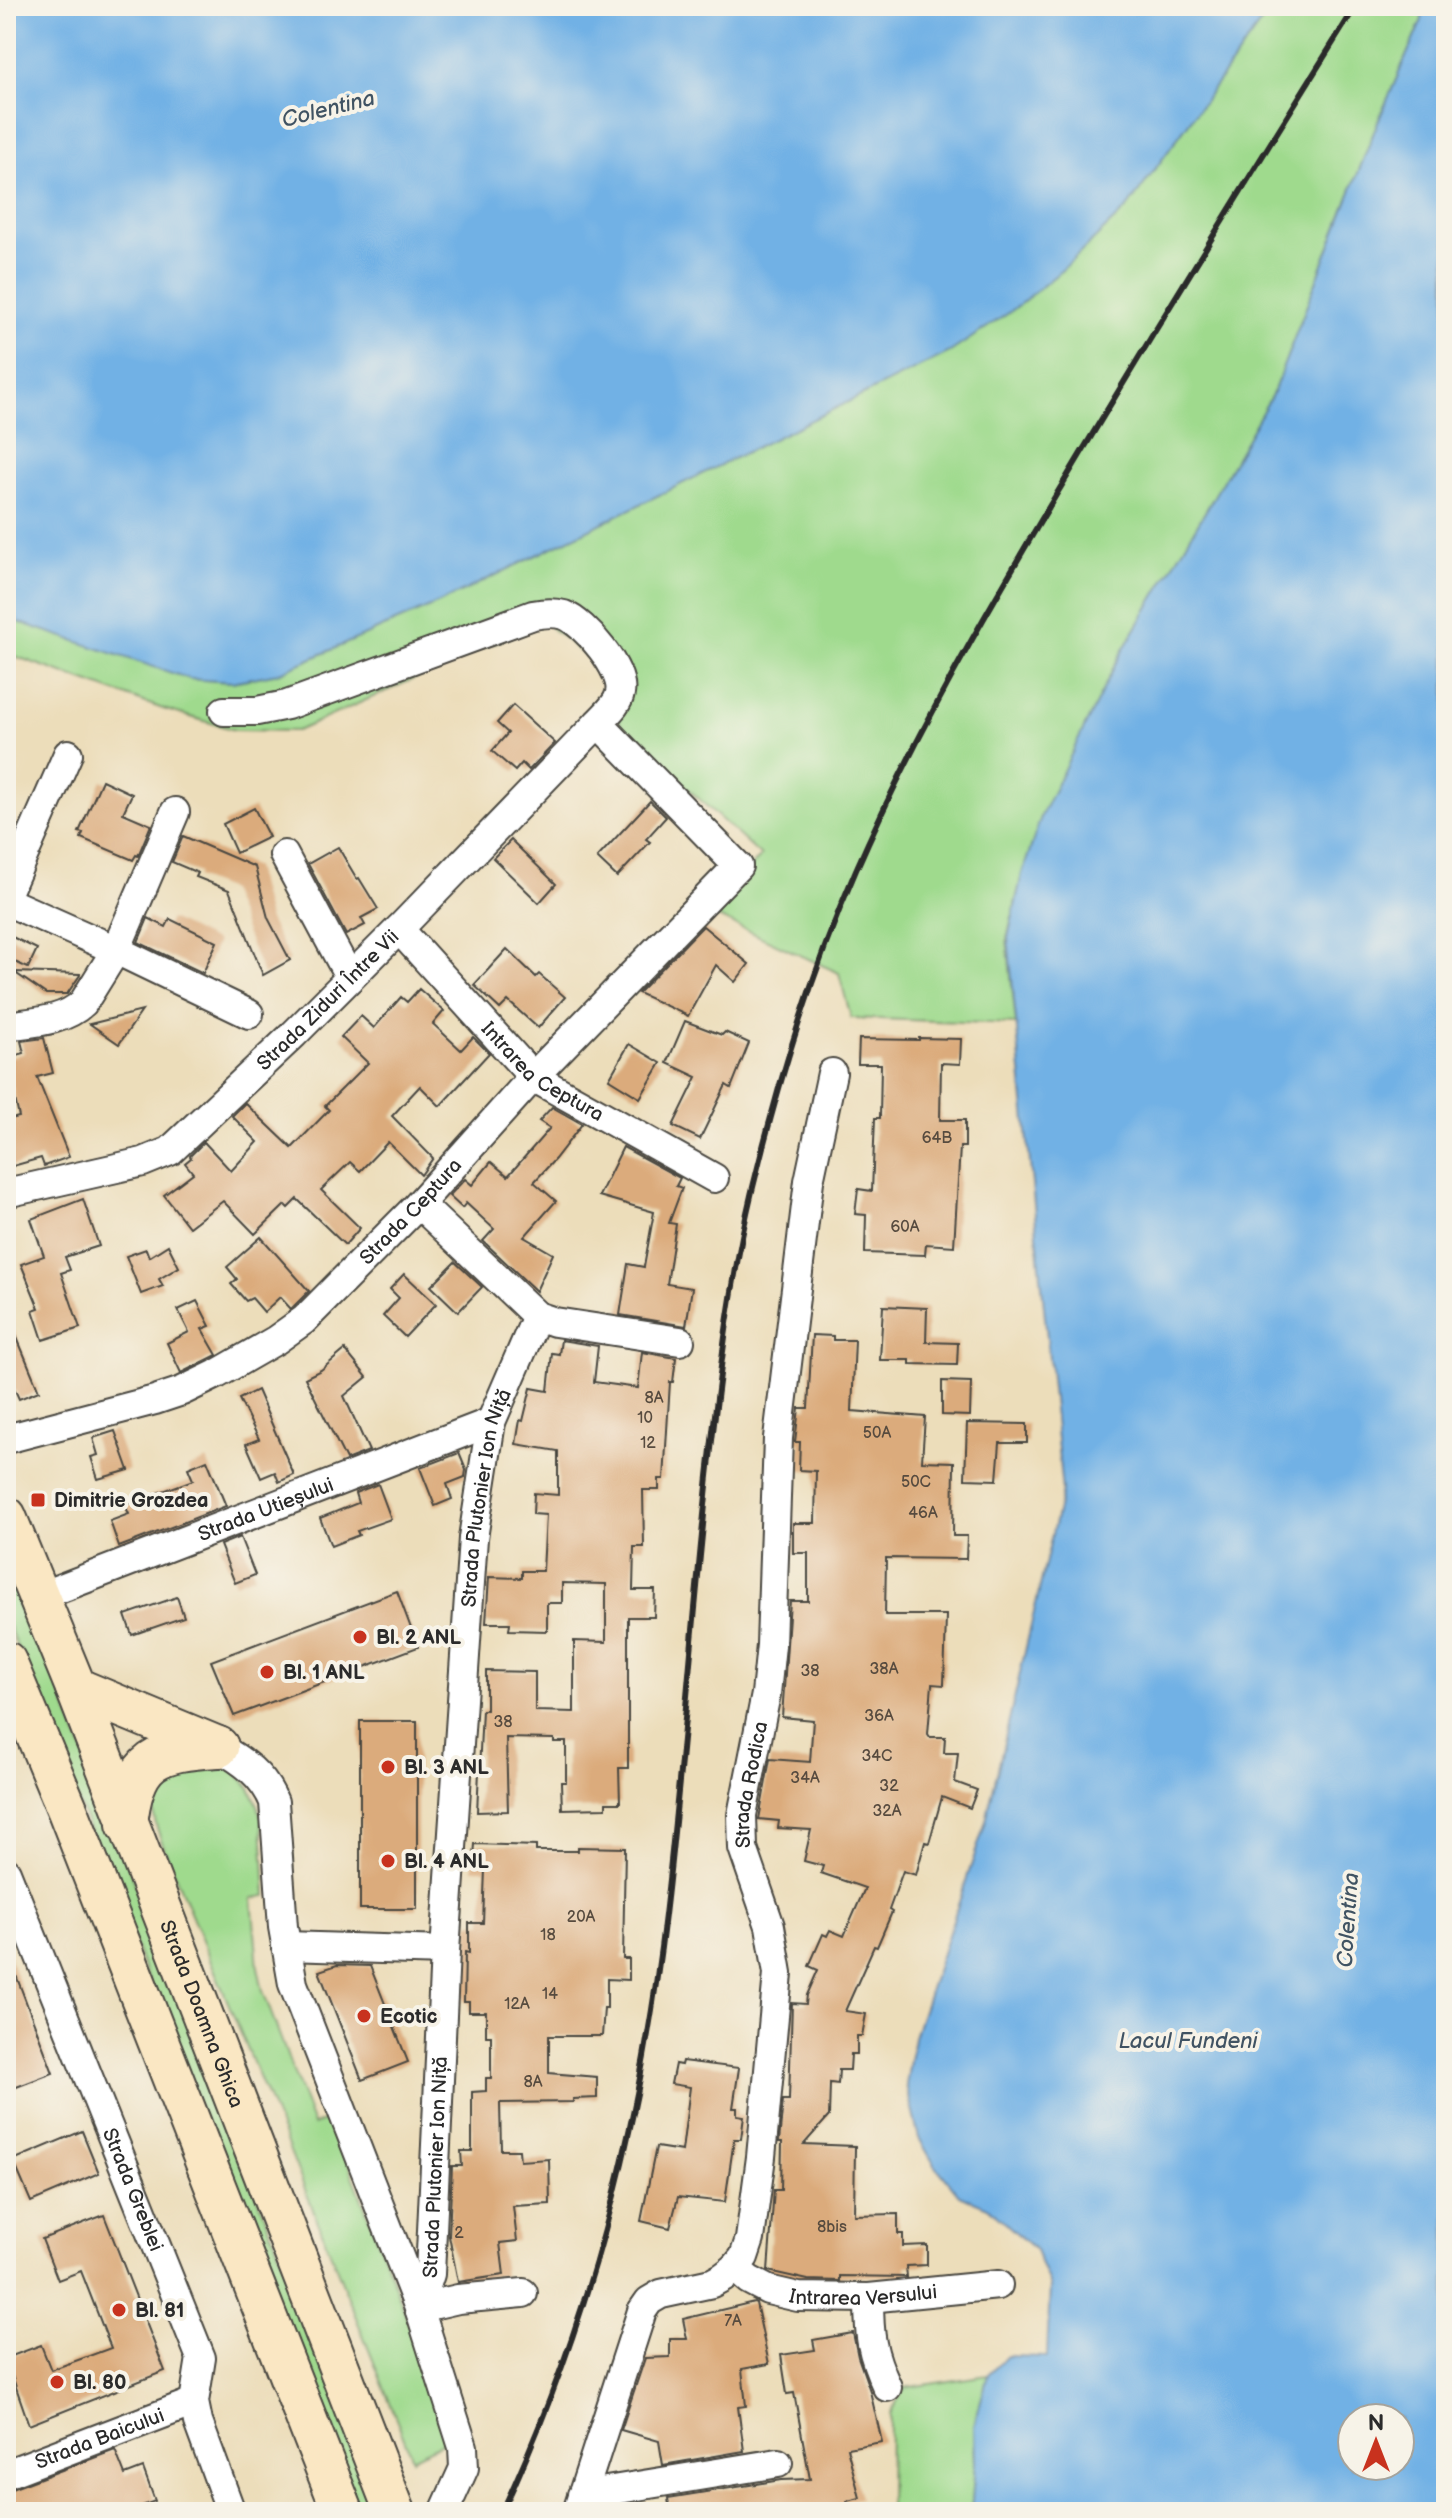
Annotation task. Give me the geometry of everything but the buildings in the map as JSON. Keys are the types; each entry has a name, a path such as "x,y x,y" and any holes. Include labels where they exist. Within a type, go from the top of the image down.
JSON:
{"main road":[{"name":"Strada Doamna Ghica","path":"6,1517 76,1688 395,2512"},
{"path":"6,1662 68,1811 343,2512"},
{"path":"76,1688 218,1747"},
{"path":"127,1824 132,1789 148,1764 174,1751 218,1747"}],"street":[{"name":"Strada Ziduri Între Vii","path":"6,1193 143,1162 170,1151 399,929 598,723 617,702 621,690 614,665 582,628 566,616 547,613 533,615 287,705 257,711 224,711"},
{"name":"Strada Ceptura","path":"6,1439 182,1391 276,1340 304,1320 419,1204 533,1077 738,866 598,723"},
{"path":"6,895 68,754"},
{"path":"6,1026 57,1018 76,1010 89,994 116,950 175,812"},
{"path":"284,855 350,978"},
{"path":"6,901 249,1014"},
{"name":"Intrarea Ceptura","path":"399,929 533,1077 714,1178"},
{"name":"Strada Rodica","path":"735,2268 744,2257 752,2225 778,1973 770,1926 743,1848 742,1815 766,1694 771,1645 778,1438 809,1181 832,1073"},
{"path":"419,1204 537,1316 555,1322 680,1341"},
{"name":"Strada Plutonier Ion Niță","path":"419,2308 430,2274 445,1951 473,1538 491,1422 537,1316"},
{"name":"Strada Utieșului","path":"38,1597 491,1422"},
{"path":"218,1747 256,1772 268,1787 274,1802 286,1946 293,1984 419,2308 463,2447 464,2468 444,2512"},
{"name":"Strada Greblei","path":"6,1872 201,2358 194,2402 198,2422 231,2512"},
{"path":"286,1946 445,1951"},
{"path":"735,2268 712,2283 661,2294 649,2301 642,2311 580,2504 778,2463"},
{"name":"Intrarea Versului","path":"735,2268 749,2280 778,2294 798,2297 869,2298 998,2285"},
{"path":"419,2308 458,2299 523,2293"},
{"path":"869,2298 870,2339 887,2387"},
{"name":"Strada Baicului","path":"7,2469 194,2402"}],"green space":[{"path":"1273,6 1424,8 1422,20 1379,119 1273,393 1119,657 1042,815 1022,874 1007,939 1016,1024 851,1018 839,973 707,912 761,856 622,728 599,667 543,621 297,731 235,730 163,709 6,653 6,614 190,679 232,682 278,673 439,603 950,352 1010,312 1062,270 1127,208"},
{"path":"6,1554 381,2512 359,2512 6,1620"},
{"path":"186,1756 231,1767 250,1788 258,1805 262,1821 266,1896 252,1898 263,1991 313,2125 331,2118 403,2307 446,2441 412,2458 158,1830 153,1812 152,1784"},
{"path":"988,2375 974,2426 971,2512 889,2512 890,2415 904,2388"}],"water":[{"name":"Colentina","path":"6,6 1273,6 1127,208 1062,270 1010,312 950,352 439,603 278,673 232,682 190,679 6,618"},
{"name":"Lacul Fundeni","path":"1423,6 1446,6 1446,2512 971,2512 974,2426 988,2375 1007,2356 1047,2357 1050,2286 1035,2250 988,2207 959,2195 934,2164 919,2138 906,2085 914,2037 986,1821 1062,1491 1008,938 1022,874 1042,814 1119,657 1273,393 1379,119 1422,20"}],"railway":[{"path":"502,2512 533,2441 586,2295 608,2220 642,2069 665,1915 704,1515 727,1324 752,1191 784,1069 810,988 882,812 971,641 1133,368 1356,6"}],"place":[{"name":"Dimitrie Grozdea","path":"38,1500"},
{"name":"Bl. 2 ANL","path":"360,1637"},
{"name":"Bl. 1 ANL","path":"267,1672"},
{"name":"Bl. 3 ANL","path":"388,1767"},
{"name":"Bl. 4 ANL","path":"388,1861"},
{"name":"Ecotic","path":"364,2016"},
{"name":"Bl. 81","path":"119,2310"},
{"name":"Bl. 80","path":"57,2382"}]}
